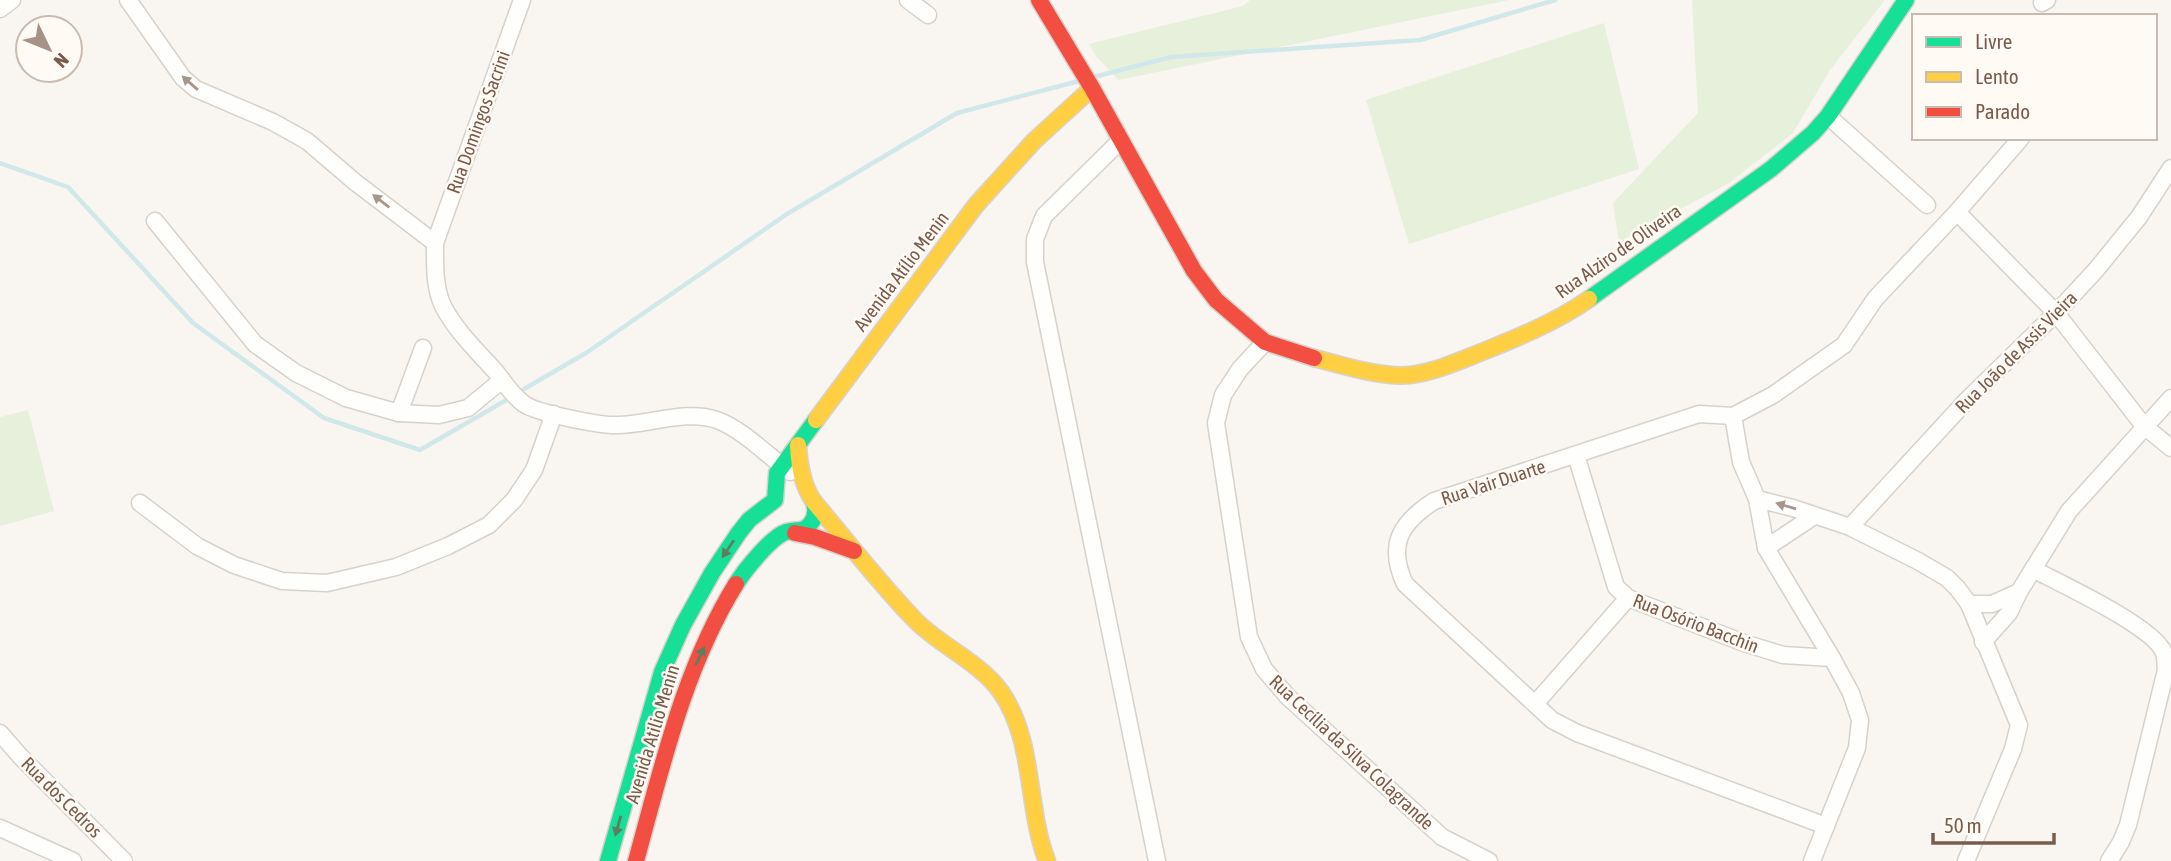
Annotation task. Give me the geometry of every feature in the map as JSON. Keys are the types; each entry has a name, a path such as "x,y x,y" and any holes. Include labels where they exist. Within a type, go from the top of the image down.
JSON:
{"street":[{"path":"0,9 12,0"},
{"path":"128,0 183,78 196,89 272,122 307,141 355,182 435,243 436,279 443,305 459,329 524,404 554,414 615,426 689,415 717,420 742,435 782,466 809,493 916,622 979,670 1000,691 1019,728 1039,840 1047,861"},
{"name":"Rua Domingos Sacrini","path":"435,243 522,0"},
{"path":"908,0 928,15"},
{"name":"Rua Alziro de Oliveira","path":"1039,0 1201,281 1216,300 1265,342 1297,354 1364,371 1408,375 1443,367 1526,334 1576,308 1772,169 1828,116 1906,0"},
{"name":"Avenida Atílio Menin","path":"775,500 777,473 782,466 976,205 1087,80"},
{"path":"1828,116 1927,205"},
{"path":"1812,861 1857,748 1860,720 1851,693 1832,658 1766,548 1757,499 1741,462 1734,416 1773,395 1844,345 1875,299 1957,212 2019,140"},
{"path":"1120,141 1044,216 1035,239 1035,262 1157,861"},
{"name":"Rua João de Assis Vieira","path":"1850,527 1966,400 2056,313 2096,270 2139,217 2171,168"},
{"path":"1957,212 2056,313 2144,426 2171,447"},
{"path":"155,221 255,344 296,373 336,393 399,413 439,415 468,408 502,380"},
{"name":"Rua Cecília da Silva Colagrande","path":"1265,342 1240,369 1223,396 1216,423 1249,637 1264,669 1288,697 1442,837 1489,861"},
{"path":"399,413 424,348"},
{"path":"1983,642 2010,613 2019,592 2069,511 2171,398"},
{"path":"140,503 197,546 234,565 282,581 327,583 396,567 448,547 489,525 514,500 534,470 554,414"},
{"name":"Rua Vair Duarte","path":"1734,416 1699,414 1434,500 1418,511 1403,527 1396,546 1397,567 1405,584 1552,720 1577,733 1826,826"},
{"path":"798,446 799,464 809,493"},
{"name":"Rua Osório Bacchin","path":"1576,455 1616,587 1628,598 1744,643 1783,655 1832,658"},
{"path":"809,493 793,490 783,493 775,500 773,511 776,522 790,533 815,537 859,554"},
{"name":"Avenida Atilio Menin","path":"636,861 665,754 691,675 715,622 738,579 765,548 790,533 802,531 811,525 816,515 809,493"},
{"path":"1757,499 1850,527 1937,571 1958,589 1969,604 2019,725 2013,749 1966,861"},
{"name":"Avenida Atilio Menin","path":"608,861 662,672 683,625 738,534 749,520 775,500"},
{"path":"1766,548 1814,516"},
{"path":"2033,569 2134,624 2164,652 2166,670 2128,825 2109,861"},
{"path":"1969,604 1992,604 2019,592"},
{"path":"1535,704 1628,598"},
{"name":"Rua dos Cedros","path":"0,733 124,861"},
{"path":"0,828 73,861"}],"green space":[{"path":"1250,0 1509,0 1118,80 1089,44 1243,6"},
{"path":"1692,0 1885,0 1830,70 1793,133 1729,183 1619,242 1613,203 1698,113"},
{"path":"1604,23 1639,169 1409,244 1366,100"},
{"path":"28,410 54,511 0,526 0,417"}],"waterway":[{"path":"1094,77 1171,57 1420,40 1555,0"},
{"path":"524,389 586,353 787,214 957,113 1079,81"},
{"path":"0,163 68,187 193,323 324,418 420,450 508,399"}],"traffic: fast":[{"path":"1589,299 1771,169 1813,133 1828,116 1906,0"},
{"path":"608,861 662,672 683,625 738,534 749,520 775,500 777,473 816,420"},
{"path":"736,584 773,540 786,532 803,529 813,521 814,502"}],"traffic: slow":[{"path":"816,420 976,205 1034,141 1092,88"},
{"path":"1314,358 1374,373 1419,374 1523,335 1589,299"},
{"path":"798,445 802,475 814,502 915,620 982,672 1001,692 1020,731 1040,840 1047,861"}],"traffic: jam":[{"path":"1039,0 1092,88 1194,271 1216,300 1265,342 1314,358"},
{"path":"795,533 854,551"},
{"path":"636,861 665,754 688,684 718,616 736,584"}]}
